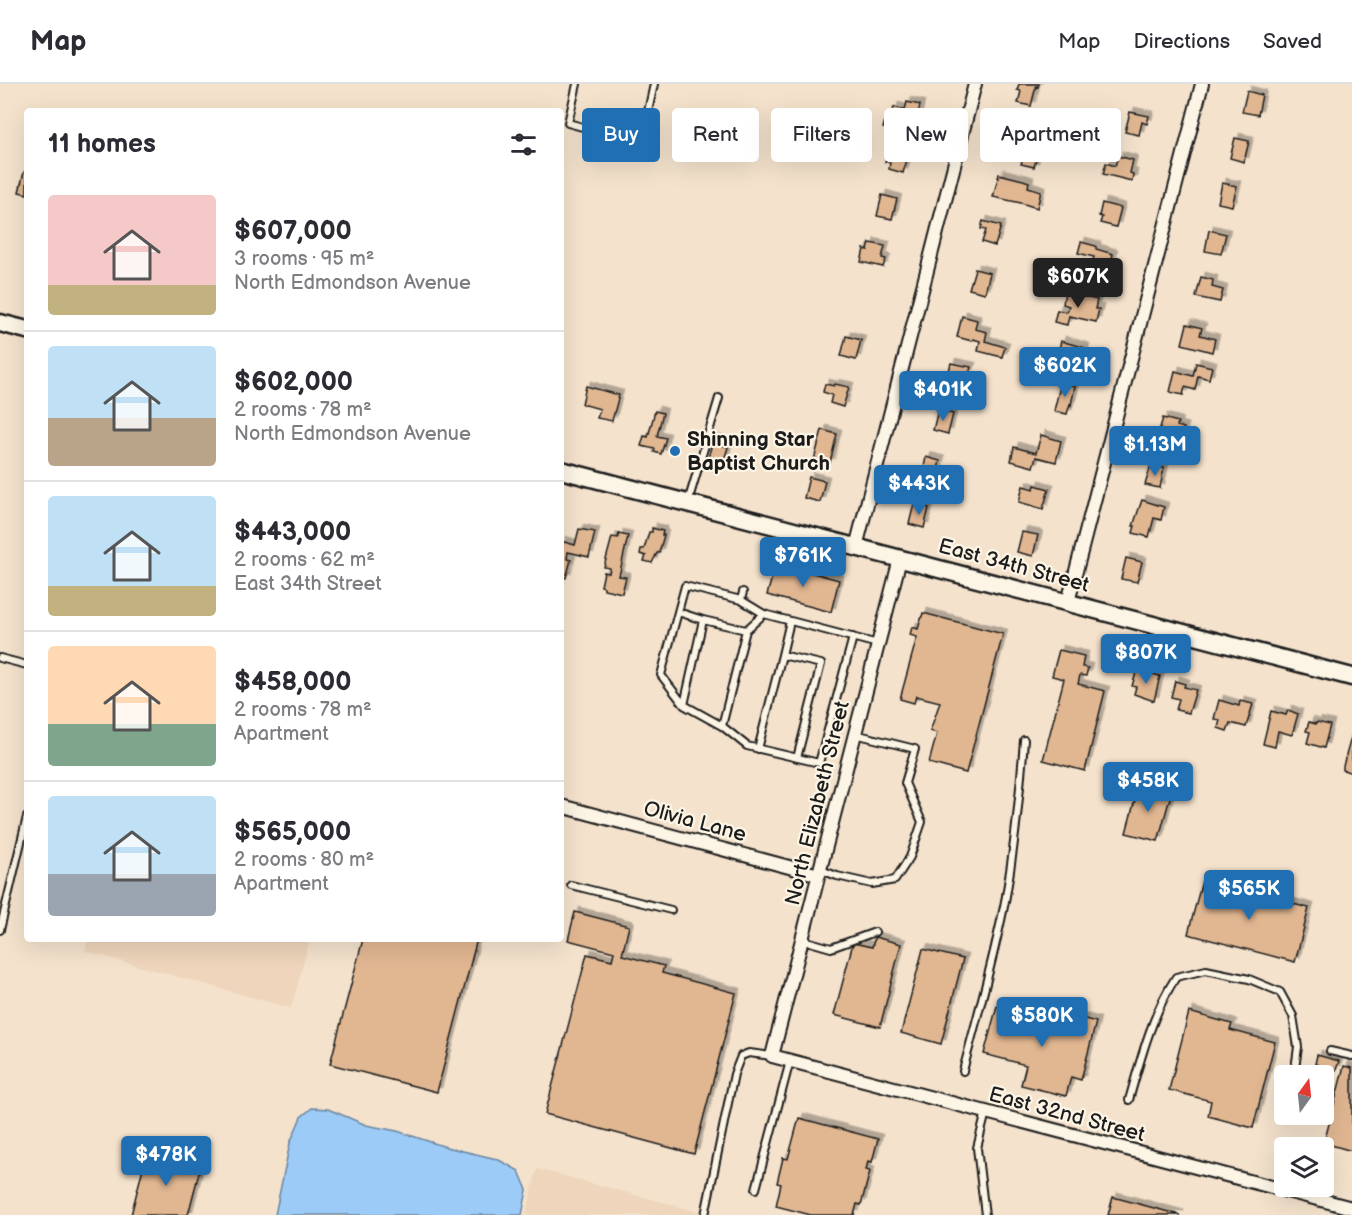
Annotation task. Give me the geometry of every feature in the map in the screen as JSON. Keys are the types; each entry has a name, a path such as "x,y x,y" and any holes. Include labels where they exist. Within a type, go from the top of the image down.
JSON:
{"main road":[{"path":"0,323 24,329"},
{"name":"East 34th Street","path":"564,471 1352,677"}],"street":[{"path":"856,547 975,84"},
{"path":"1068,602 1202,84"},
{"name":"North Elizabeth Street","path":"772,1056 900,559"},
{"name":"Olivia Lane","path":"564,807 820,872"},
{"name":"East 32nd Street","path":"772,1056 1352,1208"}],"lane":[{"path":"577,84 568,123 641,143 654,84"},
{"path":"688,503 719,398"},
{"path":"853,638 819,763 747,746 722,726 684,705 661,675 685,586 741,600 764,614 878,644"},
{"path":"741,600 743,592"},
{"path":"678,612 746,630"},
{"path":"722,726 746,630 764,614"},
{"path":"684,705 703,620"},
{"path":"758,749 790,621"},
{"path":"782,655 821,664 797,758"},
{"path":"0,658 24,664"},
{"path":"820,872 872,884 895,880 910,857 922,822 905,783 915,749 855,734"},
{"path":"963,1071 992,961 1005,897 1018,815 1024,740"},
{"path":"0,930 24,830"},
{"path":"571,885 671,910"},
{"path":"803,940 831,948 875,932"},
{"path":"1129,1100 1145,1046 1165,996 1176,977 1206,970 1248,979 1280,992 1293,1016 1298,1047 1296,1065"},
{"path":"1330,1051 1352,1056"},
{"path":"705,1215 734,1074 741,1056 749,1053 772,1056"},
{"path":"756,1189 790,1061"},
{"path":"985,1215 977,1148 986,1112"}],"shaded area":[{"path":"87,942 309,942 291,1008 85,951"},
{"path":"537,1169 711,1215 526,1215"}],"water":[{"path":"312,1108 328,1109 366,1125 397,1131 446,1147 497,1159 519,1171 527,1190 522,1215 275,1215 290,1143 301,1117"}],"building":[{"path":"1019,84 1039,84 1038,87 1036,86 1031,106 1018,103 1021,91 1017,90"},
{"path":"1247,91 1262,95 1258,115 1242,112"},
{"path":"907,102 920,105 919,108 906,108"},
{"path":"1130,112 1149,116 1147,124 1142,122 1139,135 1125,132"},
{"path":"1235,138 1249,141 1244,162 1230,158"},
{"path":"1121,157 1133,160 1130,173 1133,174 1132,181 1103,174 1106,163 1115,166 1116,162 1121,162"},
{"path":"885,162 906,162 903,173 889,169 890,163"},
{"path":"1022,162 1035,162 1034,167 1021,164"},
{"path":"24,172 24,193 19,192"},
{"path":"999,174 1029,182 1028,187 1041,191 1037,208 993,197"},
{"path":"1222,183 1237,186 1232,206 1218,203"},
{"path":"882,195 897,199 892,219 877,216"},
{"path":"1102,203 1121,208 1116,227 1100,223"},
{"path":"983,221 1001,226 995,246 982,242 986,230 981,229"},
{"path":"1209,230 1226,234 1221,254 1205,251"},
{"path":"1081,242 1113,254 1111,263 1106,262 1103,273 1090,269 1094,257 1078,253"},
{"path":"870,243 885,246 882,258 886,259 883,267 861,262 864,249 868,250"},
{"path":"975,269 990,273 985,293 969,289"},
{"path":"1201,277 1213,280 1212,287 1223,290 1220,302 1196,297"},
{"path":"1065,292 1097,300 1095,309 1099,309 1096,322 1069,316 1067,325 1054,322 1057,310 1067,312 1069,306 1063,304"},
{"path":"962,316 977,320 975,329 987,332 985,341 1005,347 1002,357 978,351 980,341 957,337"},
{"path":"1187,324 1202,328 1200,335 1215,339 1212,352 1182,344"},
{"path":"846,336 861,340 856,360 841,356"},
{"path":"1061,341 1085,348 1080,368 1065,364 1066,360 1063,359 1059,371 1047,368 1050,355 1057,357"},
{"path":"951,363 971,367 969,374 963,373 959,386 946,383"},
{"path":"1196,363 1212,367 1209,379 1198,376 1195,390 1185,387 1183,395 1170,392 1175,371 1193,376"},
{"path":"1061,382 1075,386 1067,414 1054,411"},
{"path":"825,384 849,387 843,407 830,403 832,395 823,392"},
{"path":"586,386 619,395 612,421 597,418 600,409 582,404"},
{"path":"938,410 953,414 948,434 933,430"},
{"path":"655,411 663,413 657,436 666,438 661,454 654,452 655,449 641,446 644,436 648,437"},
{"path":"1163,418 1178,422 1177,426 1184,428 1180,443 1157,438"},
{"path":"822,430 837,434 830,463 814,460"},
{"path":"1041,435 1061,441 1056,462 1036,457 1033,467 1011,461 1014,447 1036,453"},
{"path":"713,439 718,440 717,444 728,447 722,467 717,466 716,471 707,468"},
{"path":"926,457 940,461 935,481 922,477"},
{"path":"1151,465 1164,468 1160,488 1145,485"},
{"path":"809,477 825,481 820,502 804,498"},
{"path":"1035,485 1049,489 1043,509 1019,502 1023,486 1034,489"},
{"path":"1142,500 1164,507 1161,520 1154,518 1149,537 1133,533 1135,526 1133,526"},
{"path":"914,504 929,508 924,528 909,524"},
{"path":"652,528 663,531 662,535 664,535 659,553 652,563 644,561 646,556 640,554"},
{"path":"579,529 595,532 589,557 568,552 567,559 571,560 566,578 564,578 564,542 575,545"},
{"path":"1022,532 1038,535 1033,556 1017,552"},
{"path":"619,534 628,536 619,576 626,577 622,593 604,589 601,586 604,572 609,573 610,568 604,567 612,537 618,538"},
{"path":"1126,558 1142,562 1137,582 1121,579"},
{"path":"776,563 839,580 831,612 767,595"},
{"path":"923,613 1003,634 966,773 929,763 937,733 930,731 940,702 916,696 914,703 900,699 917,637 910,635 912,627 918,629"},
{"path":"1059,650 1084,656 1082,667 1088,668 1086,676 1080,675 1078,684 1105,691 1085,771 1043,760 1064,679 1052,676"},
{"path":"1137,670 1160,676 1154,701 1134,694 1136,687 1132,686"},
{"path":"1175,681 1185,684 1184,687 1196,690 1189,713 1176,710 1179,699 1171,697"},
{"path":"1219,700 1239,706 1240,701 1253,704 1246,727 1230,723 1227,731 1218,728 1220,720 1214,719"},
{"path":"1288,710 1298,714 1292,735 1278,731 1275,747 1263,744 1271,711 1286,715"},
{"path":"1309,722 1330,725 1324,748 1307,743 1310,732 1306,731"},
{"path":"1352,734 1352,773 1343,770 1343,766"},
{"path":"1139,785 1171,794 1158,841 1126,833"},
{"path":"1202,881 1309,908 1295,962 1188,934"},
{"path":"575,912 629,926 622,955 664,966 662,973 736,993 694,1154 545,1114 587,954 612,960 614,952 568,940"},
{"path":"875,937 901,944 880,1027 834,1015 853,943 872,947"},
{"path":"362,942 476,942 437,1092 330,1064"},
{"path":"923,949 963,959 941,1044 901,1033"},
{"path":"997,1006 1071,1025 1074,1016 1096,1022 1081,1080 1071,1077 1066,1096 1021,1085 1026,1065 984,1054"},
{"path":"1189,1012 1232,1024 1230,1030 1275,1042 1253,1128 1208,1116 1211,1101 1169,1090"},
{"path":"1317,1055 1339,1061 1336,1070 1334,1065 1315,1064"},
{"path":"1344,1066 1352,1068 1352,1151 1334,1146 1334,1137 1326,1137 1329,1125 1334,1125 1334,1104"},
{"path":"799,1118 878,1139 872,1162 868,1161 866,1170 870,1171 861,1205 857,1204 854,1215 811,1215 776,1206 781,1184 777,1183 783,1158 788,1159"},
{"path":"147,1152 201,1165 188,1215 131,1215"},
{"path":"1113,1197 1180,1215 1108,1215"}],"place":[{"name":"Shinning Star Baptist Church","path":"675,451"}]}
